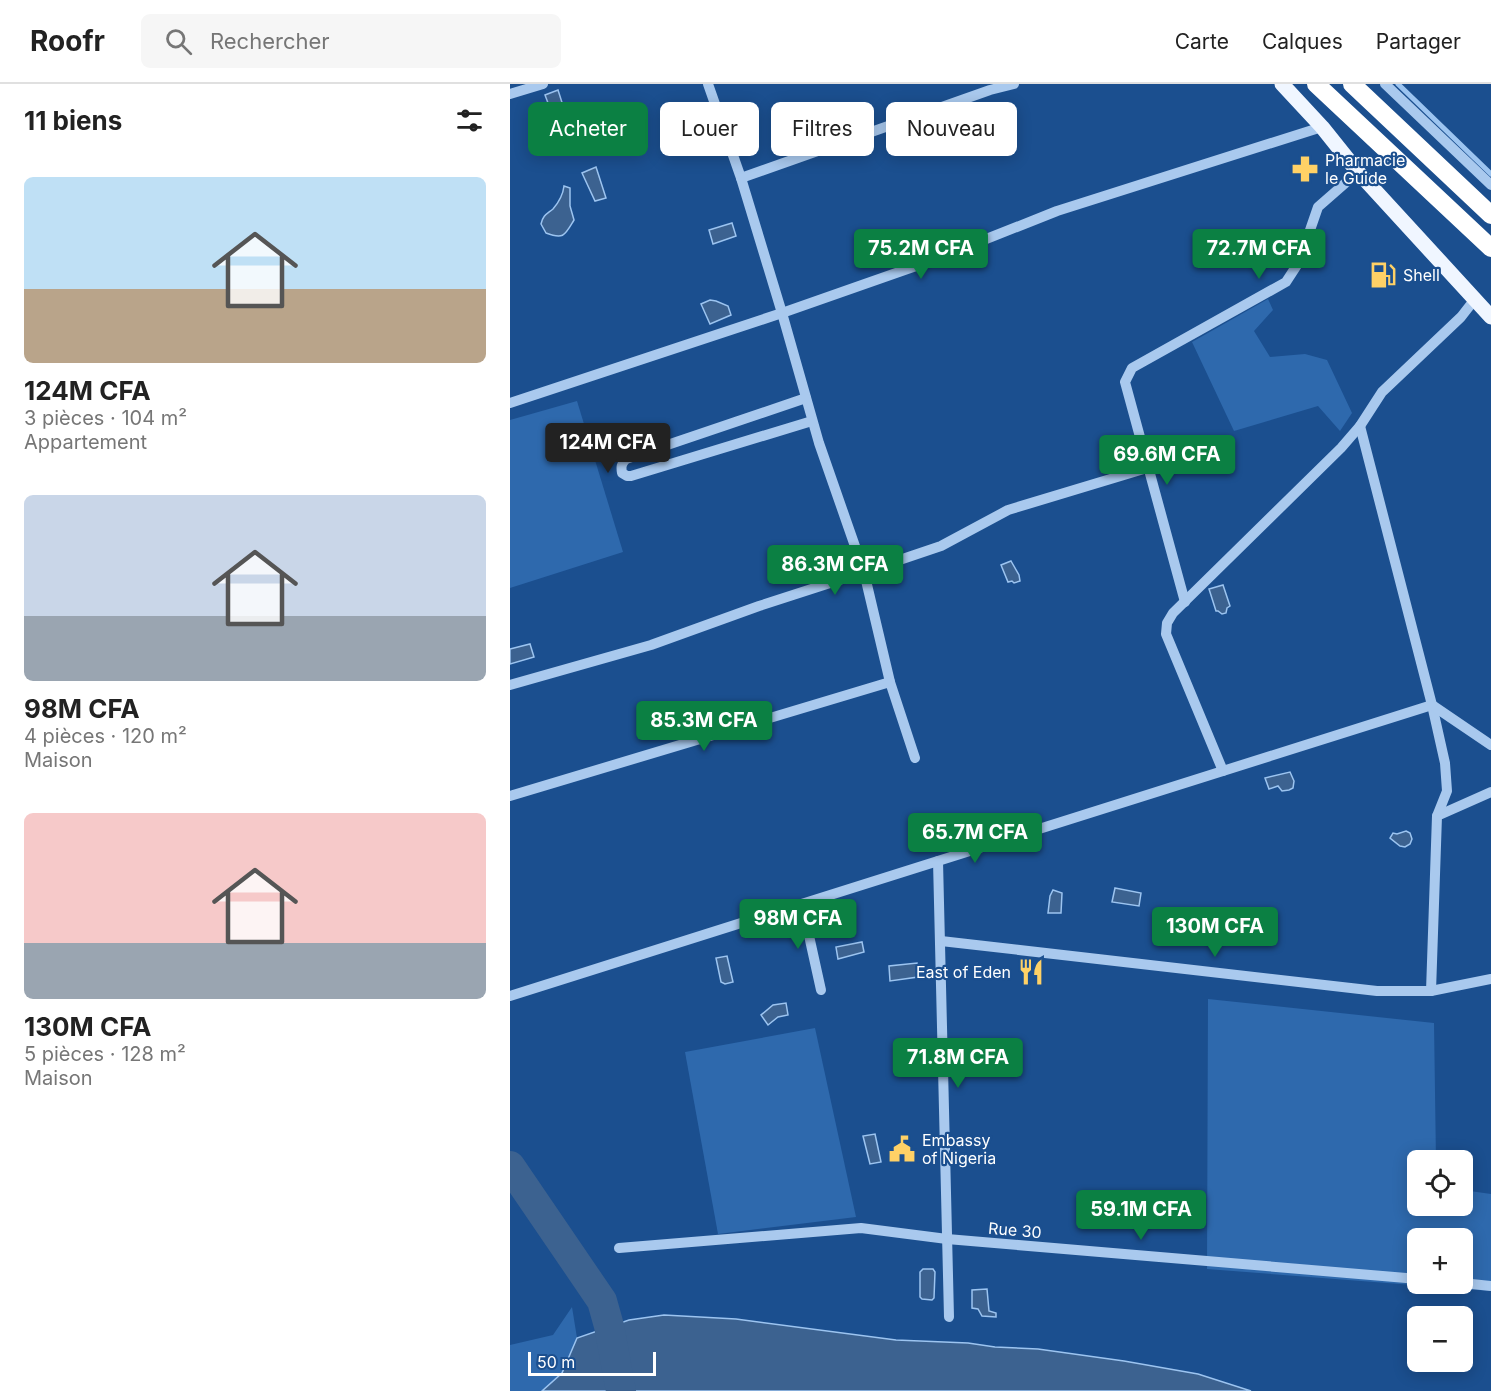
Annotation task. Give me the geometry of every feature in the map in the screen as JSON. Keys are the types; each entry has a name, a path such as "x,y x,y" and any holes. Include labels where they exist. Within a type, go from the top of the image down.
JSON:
{"highway":[{"path":"1316,84 1491,248"},
{"path":"1352,84 1491,215"}],"main road":[{"path":"1282,84 1322,127 1358,172 1491,317"}],"street":[{"path":"510,94 543,84"},
{"path":"708,84 741,178 819,443 864,572 890,682 915,758"},
{"path":"741,178 987,87 1014,84"},
{"path":"1385,84 1491,185"},
{"path":"510,403 782,313 936,259 1057,211 1322,127"},
{"path":"1185,602 1125,382 1132,368 1286,282 1299,262 1318,207 1358,172"},
{"path":"1223,771 1166,634 1167,623 1173,614 1341,448 1360,426 1382,392 1461,316 1475,299"},
{"path":"806,398 626,459 622,463 622,473 632,476 813,421"},
{"path":"1360,426 1445,763 1447,791 1437,816 1431,991"},
{"path":"698,435 703,454"},
{"path":"510,685 651,645 759,606 941,546 1008,510 1147,468"},
{"path":"510,796 890,682"},
{"path":"1432,705 1491,745"},
{"path":"510,996 1432,705"},
{"path":"1437,816 1491,792"},
{"path":"938,861 949,1317"},
{"path":"802,904 821,990"},
{"path":"940,941 1377,991 1431,991 1491,979"},
{"name":"Rue 30","path":"619,1248 861,1228 947,1239 1407,1278"},
{"path":"1473,1284 1491,1286"}],"shaded area":[{"path":"558,90 562,102 548,102 545,95"},
{"path":"596,167 606,198 595,201 582,173"},
{"path":"564,186 570,188 570,206 574,220 566,233 557,236 546,233 541,224 544,217 559,201"},
{"path":"732,223 736,236 713,244 709,230"},
{"path":"1268,299 1273,310 1254,331 1270,357 1305,354 1327,360 1352,413 1340,431 1318,406 1234,431 1192,342"},
{"path":"710,300 728,306 731,315 710,324 701,304"},
{"path":"577,401 623,552 510,588 510,420"},
{"path":"1011,561 1020,581 1014,583 1008,582 1001,565"},
{"path":"1223,585 1230,606 1226,613 1222,614 1216,611 1209,589"},
{"path":"530,644 534,657 510,664 510,649"},
{"path":"1290,772 1294,781 1293,788 1282,791 1278,786 1269,789 1265,778"},
{"path":"1406,831 1410,833 1412,839 1405,847 1390,838 1393,833"},
{"path":"1115,888 1141,893 1139,906 1112,902"},
{"path":"1053,890 1062,893 1061,913 1048,913"},
{"path":"862,942 864,952 838,959 836,947"},
{"path":"727,956 733,982 725,984 721,982 716,958"},
{"path":"917,963 918,977 890,981 889,966"},
{"path":"1208,999 1434,1023 1436,1150 1407,1150 1407,1216 1473,1216 1473,1191 1491,1194 1491,1291 1473,1290 1473,1228 1407,1228 1407,1284 1207,1269"},
{"path":"786,1003 788,1015 778,1017 768,1025 761,1015 773,1005"},
{"path":"815,1028 856,1217 718,1234 685,1052"},
{"path":"875,1134 881,1162 870,1164 863,1136"},
{"path":"923,1269 933,1269 935,1272 932,1300 920,1297 920,1272"},
{"path":"987,1289 989,1311 996,1313 996,1317 982,1316 978,1309 972,1308 972,1290"},
{"path":"572,1307 577,1338 562,1373 542,1391 510,1391 510,1345 553,1335"},
{"path":"664,1315 736,1319 896,1340 1038,1349 1198,1374 1251,1391 542,1391 562,1373 577,1338 629,1320"}],"waterway":[{"path":"1398,84 1491,174"},
{"path":"510,1166 602,1301 621,1391"}],"place":[{"name":"Pharmacie le Guide","path":"1305,169"},
{"name":"Shell","path":"1383,275"},
{"name":"East of Eden","path":"1031,972"},
{"name":"Embassy of Nigeria","path":"902,1149"}]}
